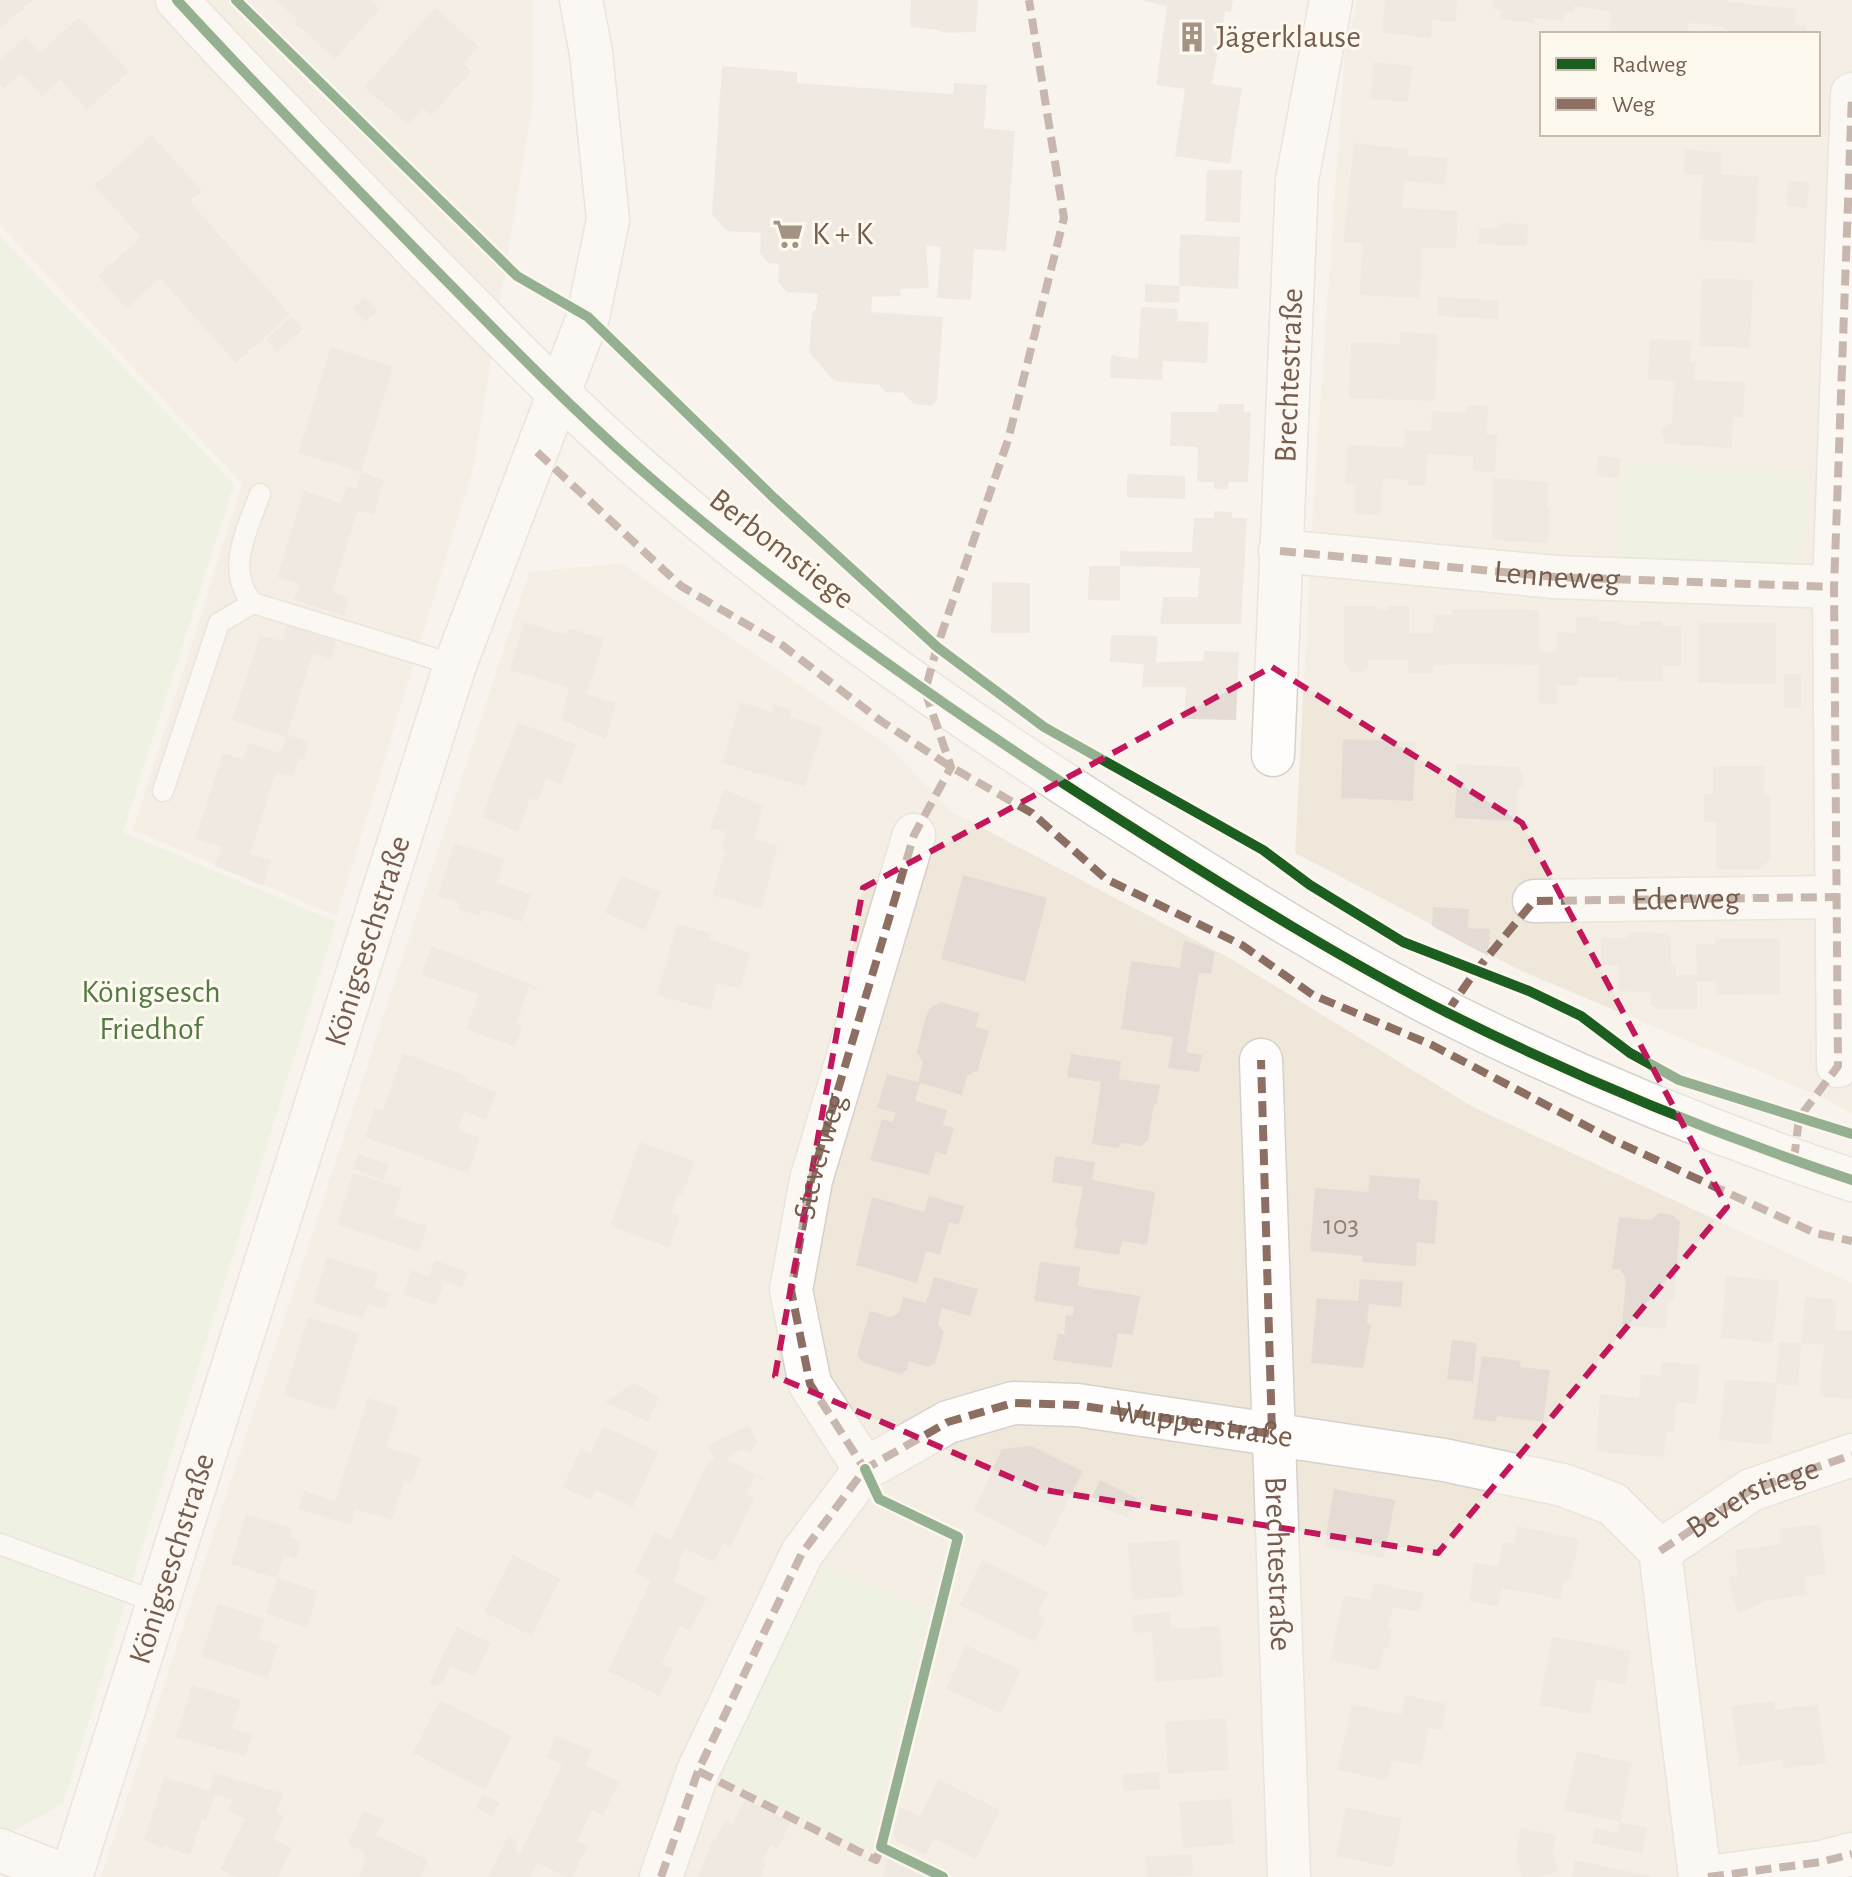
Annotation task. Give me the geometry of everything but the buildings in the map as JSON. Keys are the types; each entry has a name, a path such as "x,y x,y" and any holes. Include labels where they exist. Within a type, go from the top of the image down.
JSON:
{"street":[{"name":"Berbomstiege","path":"177,0 272,103 558,394 643,471 754,562 925,691 1014,753 1258,907 1447,1012 1618,1092 1852,1180"},
{"name":"Königseschstraße","path":"70,1877 455,665 588,317 608,220 591,53 581,0"},
{"name":"Brechtestraße","path":"1273,755 1297,180 1331,0"},
{"path":"1838,1066 1834,587 1852,94"},
{"name":"Lenneweg","path":"1280,551 1555,577 1834,587"},
{"name":"Steverweg","path":"865,1469 810,1384 791,1290 811,1180 914,835"},
{"name":"Ederweg","path":"1534,901 1838,897"},
{"name":"Brechtestraße","path":"1261,1060 1289,1877"},
{"name":"Wupperstraße","path":"661,1877 698,1771 802,1553 865,1469 948,1422 1013,1403 1077,1405 1444,1460 1563,1485 1613,1504 1660,1551"},
{"name":"Beverstiege","path":"1660,1551 1751,1490 1852,1455"},
{"path":"1660,1551 1700,1877"},
{"path":"0,1850 70,1877"},
{"path":"1708,1877 1821,1862 1852,1854"}],"lane":[{"path":"260,494 238,559 245,594 253,603 455,665"},
{"path":"163,791 219,623 253,603"},
{"path":"0,1544 159,1603"}],"highlighted area":[{"path":"1272,667 1522,823 1727,1207 1438,1553 1038,1489 775,1376 863,888"}],"shaded area":[{"path":"0,0 534,0 534,94 474,466 337,916 133,830 242,484 0,225"},
{"path":"1358,0 1852,0 1852,1114 1823,1098 1519,970 1295,853 1313,506 1345,49"},
{"path":"621,563 885,743 952,812 1231,959 1473,1107 1852,1283 1852,1877 101,1877 529,572"}],"green space":[{"name":"Königsesch Friedhof","path":"0,236 234,484 123,832 336,922 63,1804 0,1838"},
{"path":"1625,462 1805,474 1806,517 1801,549 1789,561 1766,568 1619,565"},
{"path":"828,1566 928,1612 868,1851 720,1778 766,1672"}],"marked path":[{"path":"868,1474 810,1384 791,1290 811,1180 914,835 951,767 925,691 937,647 1008,440 1064,218 1029,0"},
{"path":"1794,1160 1799,1118 1838,1066 1834,587 1852,94"},
{"path":"537,452 681,586 782,645 881,721 951,767 1032,813 1106,879 1242,945 1313,995 1432,1045 1613,1140 1815,1233 1852,1241"},
{"path":"1280,551 1555,577 1834,587"},
{"path":"1447,1012 1475,972 1534,901 1838,897"},
{"path":"661,1877 698,1771 802,1553 865,1469 948,1422 1013,1403 1077,1405 1272,1434 1261,1060"},
{"path":"1660,1551 1751,1490 1852,1455"},
{"path":"698,1771 876,1860 881,1847"},
{"path":"1708,1877 1821,1862 1852,1854"}],"cycle path":[{"path":"177,0 422,256 610,442 754,563 936,698 1204,873 1325,946 1448,1013 1647,1104 1852,1180"},
{"path":"236,0 517,276 588,317 774,498 937,647 1044,727 1263,850 1310,885 1403,942 1529,991 1581,1016 1630,1053 1679,1080 1852,1134"},
{"path":"865,1469 879,1499 958,1537 881,1847 943,1877"}],"place":[{"name":"Jägerklause","path":"1192,37"},
{"name":"K + K","path":"788,234"}]}
